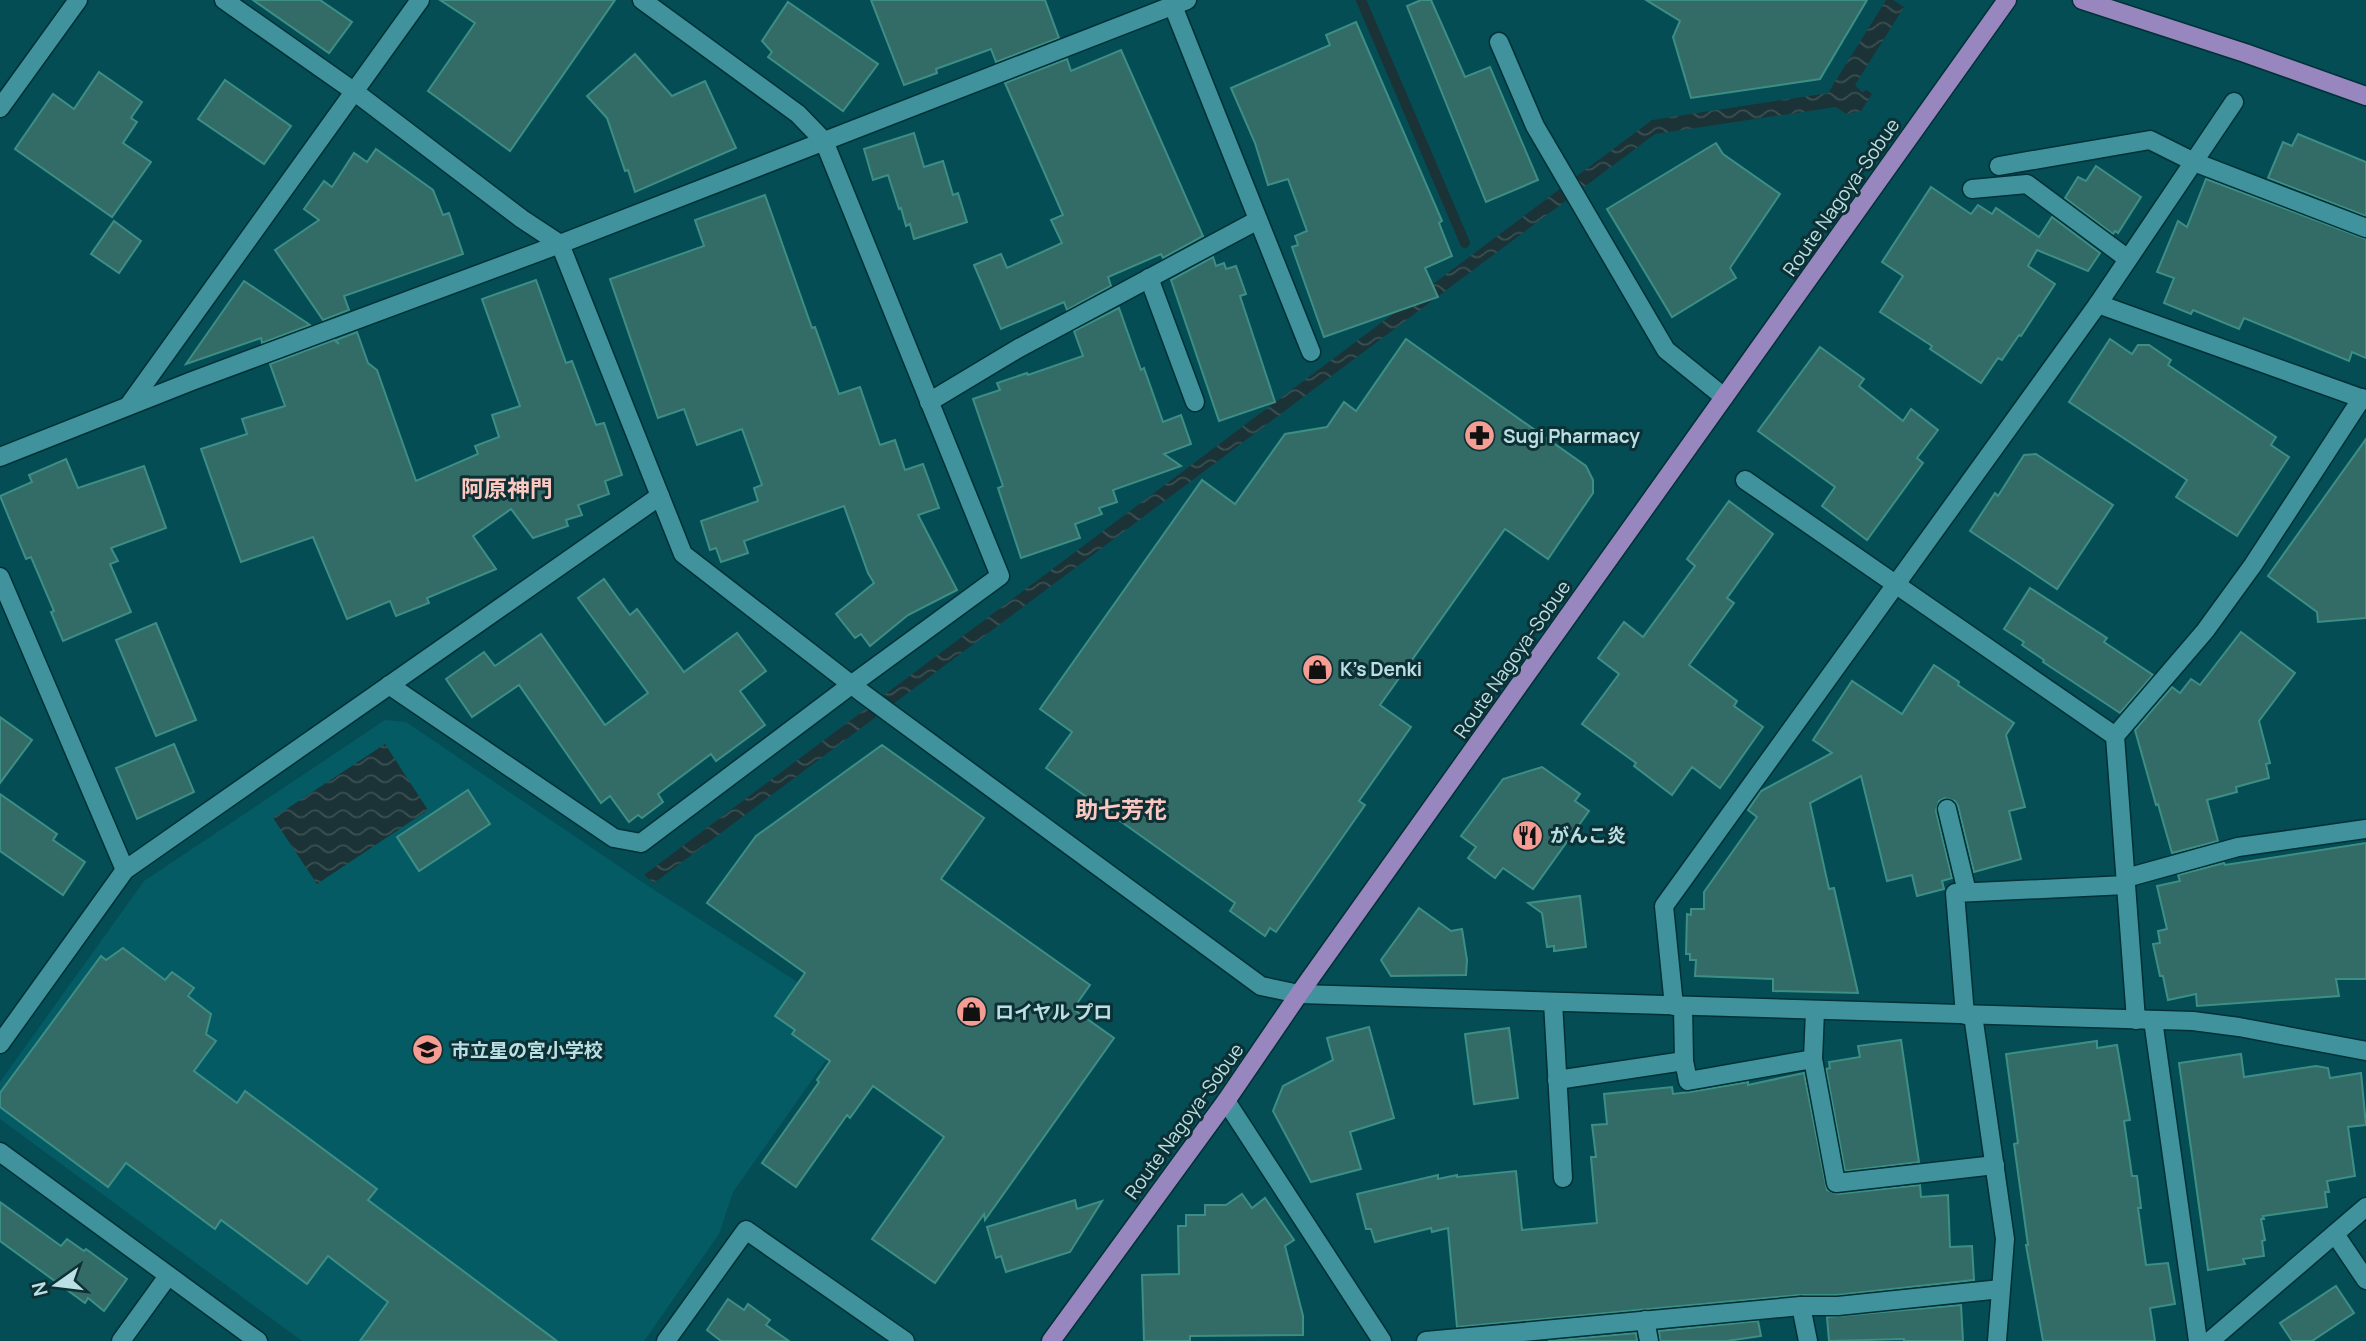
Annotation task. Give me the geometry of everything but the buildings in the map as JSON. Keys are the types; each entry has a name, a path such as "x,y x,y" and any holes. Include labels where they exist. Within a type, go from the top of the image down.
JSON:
{"main road":[{"name":"Route Nagoya-Sobue","path":"1055,1339 2007,0"},
{"path":"2082,0 2245,52 2366,96"}],"street":[{"path":"0,108 78,0"},
{"path":"224,0 355,92 522,219 560,244 683,554 856,688 1261,986 1299,994 2193,1021 2366,1051"},
{"path":"129,405 420,0"},
{"path":"389,685 614,838 641,843 856,688 1000,576 824,141 798,114 642,0"},
{"path":"0,457 129,405 560,244 1180,3 1258,219 1311,352"},
{"path":"1499,42 1535,126 1666,350 1724,397"},
{"path":"1813,1059 1688,1081 1664,906 2098,304 2234,102"},
{"path":"1999,166 2150,139 2194,162 2366,228"},
{"path":"1972,189 2027,184 2128,258"},
{"path":"929,402 1019,348 1258,219"},
{"path":"1149,278 1195,402"},
{"path":"2098,304 2364,399 2253,565 2205,631 2115,736 2126,881 2145,1020 2197,1341"},
{"path":"1745,480 2115,736"},
{"path":"0,1044 125,870 660,496"},
{"path":"0,577 125,870"},
{"path":"1947,809 1967,892"},
{"path":"1997,1341 2006,1239 1969,1015 1955,893 2126,881 2238,847 2366,830"},
{"path":"1553,1002 1563,1178"},
{"path":"1815,1011 1813,1059 1836,1183 1995,1165"},
{"path":"1557,1080 1684,1061"},
{"path":"1226,1101 1381,1341"},
{"path":"0,1152 258,1341"},
{"path":"2210,1341 2366,1207"},
{"path":"666,1341 746,1230 905,1341"},
{"path":"2335,1234 2366,1280"},
{"path":"121,1341 168,1276"},
{"path":"1426,1341 1801,1306 1838,1306 2001,1289"},
{"path":"1801,1306 1808,1341"},
{"path":"1645,1320 1649,1341"}],"shaded area":[{"name":"市立星の宮小学校","path":"385,720 406,722 648,886 855,1019 733,1192 719,1234 644,1341 302,1341 0,1119 0,1082 144,881"}],"water":[{"path":"1886,0 1893,0 1904,7 1855,85 1862,92 1867,90 1872,94 1861,111 1846,114 1836,107 1655,134 654,883 644,875 1652,120 1828,93"},
{"path":"385,744 428,810 317,884 273,818"}],"waterway":[{"path":"1361,0 1465,243"}],"place":[{"name":"Sugi Pharmacy","path":"1480,436"},
{"name":"K's Denki","path":"1317,669"},
{"name":"がんこ炎","path":"1527,835"},
{"name":"ロイヤル プロ","path":"972,1012"},
{"name":"市立星の宮小学校","path":"428,1050"}],"district":[{"name":"阿原神門","path":"507,489"},
{"name":"助七芳花","path":"1121,810"}]}
